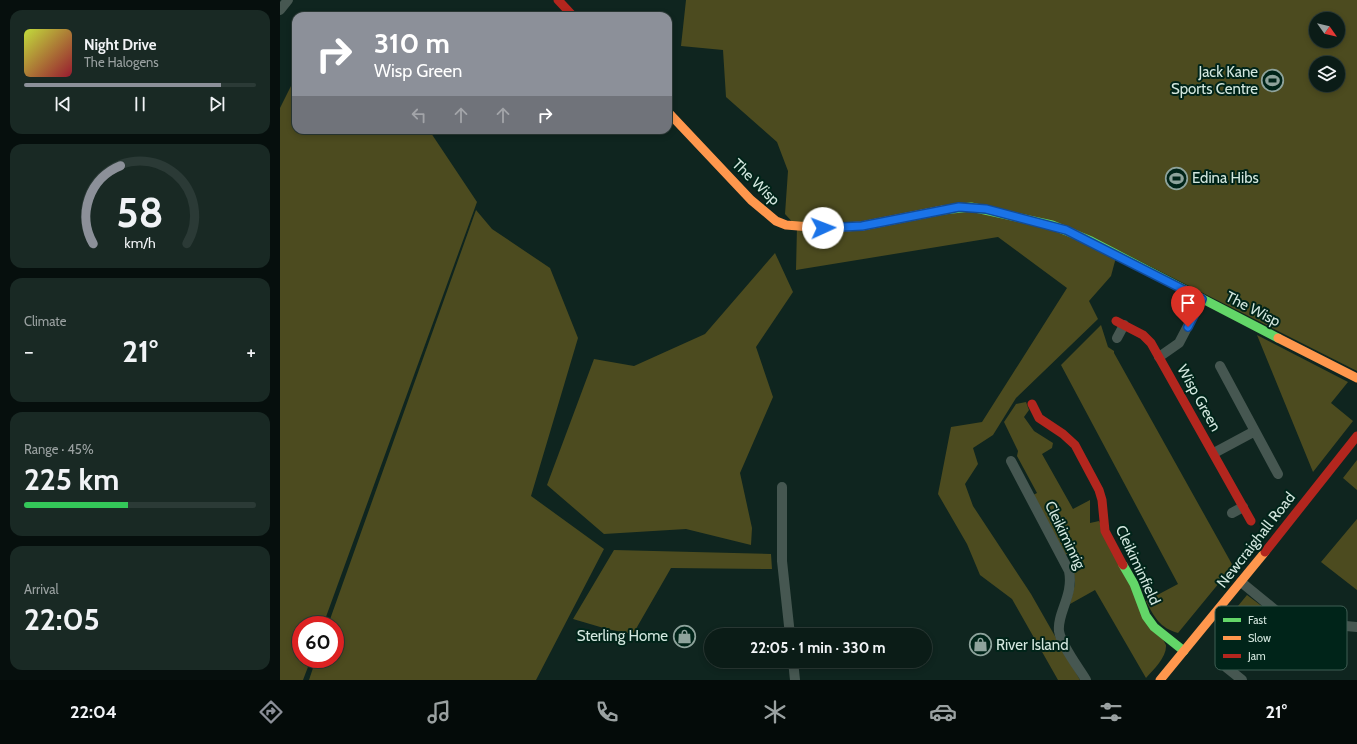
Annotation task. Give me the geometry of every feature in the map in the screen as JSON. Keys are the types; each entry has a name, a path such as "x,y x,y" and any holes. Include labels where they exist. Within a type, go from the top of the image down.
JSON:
{"main road":[{"path":"558,0 569,12"},
{"name":"The Wisp","path":"672,116 751,200 776,221 786,225 823,228 847,227 959,207 986,209 1066,230 1357,378"},
{"name":"Wisp Green","path":"1120,323 1148,339 1159,356 1251,521"},
{"name":"Cleikiminfield","path":"1032,404 1039,418 1063,434 1075,445 1099,490 1102,500 1105,531 1134,584 1146,616 1154,627 1184,651"},
{"name":"Newcraighall Road","path":"1221,606 1357,436"},
{"name":"Newcraighall Road","path":"1160,680 1215,613"}],"street":[{"path":"280,10 288,0"},
{"name":"Wisp Green","path":"1159,356 1179,344 1202,299"},
{"name":"Wisp Green","path":"1117,338 1120,323"},
{"path":"1224,370 1255,431 1276,462 1278,474"},
{"name":"Wisp Green","path":"1214,454 1255,431"},
{"name":"Cleikiminrig","path":"1011,461 1012,473 1069,571 1070,588 1059,631 1062,640 1086,680"},
{"path":"782,487 782,560 789,628"},
{"path":"1232,514 1243,507"},
{"path":"1241,582 1271,606"},
{"path":"1347,626 1357,627"},
{"path":"793,668 795,680"},
{"path":"1231,670 1242,680"}],"shaded area":[{"path":"686,0 1357,0 1357,371 1118,250 1111,276 1089,301 1098,319 1016,398 993,435 973,448 978,464 965,484 973,506 1031,594 1080,680 1058,680 1012,599 980,575 967,544 938,494 951,427 982,422 1067,288 998,237 796,270 797,227 785,214 788,171 777,142 726,97 723,50 681,46"},
{"path":"292,84 292,134 432,134 477,202 326,616 292,616 292,668 308,668 303,680 280,680 280,108"},
{"path":"476,210 492,229 550,268 578,338 531,496 604,549 536,680 309,680 313,668 344,668 344,616 331,616"},
{"path":"775,253 793,292 756,347 773,397 740,473 752,528 751,545 686,529 604,534 547,485 594,359 634,366 705,334"},
{"path":"1101,325 1108,347 1114,351 1233,566 1178,633 1162,625 1158,621 1146,601 1178,584 1061,365"},
{"path":"1257,335 1348,382 1331,403 1353,421 1313,472"},
{"path":"1026,402 1029,410 1024,417 1034,431 1053,443 1052,448 1042,454 1073,509 1090,500 1090,523 1099,521 1166,645 1162,658 1146,678 1095,590 1070,604 1075,584 1074,573 1080,570 1071,552 1063,556 1031,496 1037,493 1017,456 1018,451 1004,422 1016,404"},
{"path":"1357,460 1357,490 1343,478"},
{"path":"1357,519 1357,590 1321,562"},
{"path":"614,550 771,554 772,569 671,568 633,634 607,629 573,619"},
{"path":"1247,595 1262,606 1238,606"}],"traffic: fast":[{"path":"943,210 971,207 1052,225 1091,241 1278,338"},
{"path":"1123,565 1134,584 1146,616 1154,627 1184,651"}],"traffic: slow":[{"path":"672,116 751,200 776,221 786,225 823,228 862,226 943,210"},
{"path":"1278,338 1357,378"},
{"path":"1221,606 1265,552"},
{"path":"1160,680 1215,613"}],"traffic: jam":[{"path":"558,0 569,12"},
{"path":"1116,321 1143,335 1151,343 1251,521"},
{"path":"1032,404 1039,418 1063,434 1075,445 1099,490 1102,500 1105,531 1123,565"},
{"path":"1265,552 1357,436"}],"place":[{"name":"Jack Kane Sports Centre","path":"1273,81"},
{"name":"Edina Hibs","path":"1176,178"},
{"name":"Sterling Home","path":"684,636"},
{"name":"River Island","path":"980,645"}],"route":[{"path":"823,228 862,226 959,207 986,209 1034,220 1066,230 1091,241 1202,299 1188,327"}]}
